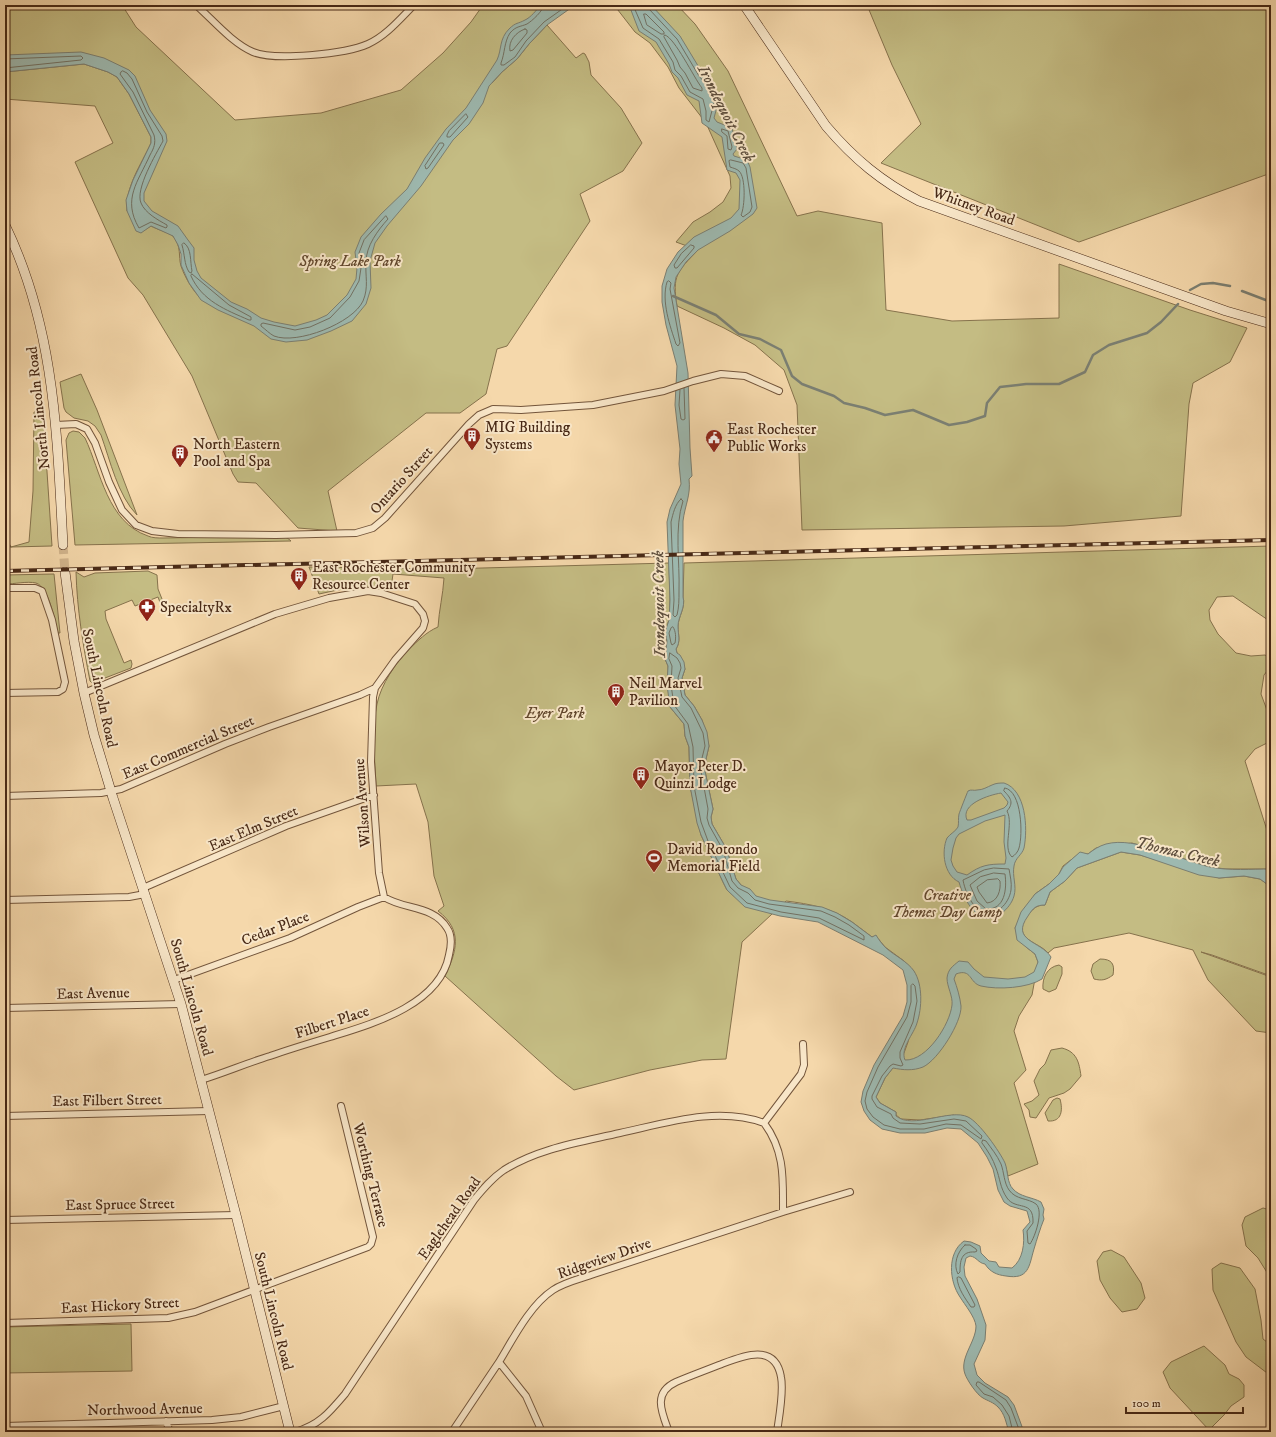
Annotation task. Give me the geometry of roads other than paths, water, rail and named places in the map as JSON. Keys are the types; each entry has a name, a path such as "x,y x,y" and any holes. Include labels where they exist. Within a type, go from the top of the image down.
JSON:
{"street":[{"path":"196,5 244,47 262,55 282,57 352,50 367,45 380,37 414,5"},
{"name":"Whitney Road","path":"744,5 826,126 841,144 858,160 898,190 920,201 1212,307 1271,324"},
{"name":"North Lincoln Road","path":"5,226 19,257 37,310 51,374 56,425 63,545"},
{"name":"Ontario Street","path":"56,425 76,424 87,429 95,442 109,482 122,510 136,525 152,531 178,534 356,533 373,528 385,518 469,424 487,411 493,409 521,410 593,405 670,389 721,374 744,376 779,391"},
{"name":"South Lincoln Road","path":"65,572 74,641 94,735 181,1004 255,1289 290,1432"},
{"path":"5,588 35,588 42,591 58,643 65,682 63,689 58,692 5,693"},
{"name":"Wilson Avenue","path":"84,693 275,614 329,598 368,591 382,593 415,604 423,614 423,628 395,660 375,688 373,697 371,762 379,873 384,897"},
{"name":"East Commercial Street","path":"5,796 93,794 121,789 233,741 360,695 375,688"},
{"name":"East Elm Street","path":"5,900 129,897 286,826 374,795"},
{"name":"Filbert Place","path":"201,1080 257,1060 357,1028 393,1014 410,1005 428,991 440,978 446,968 449,958 450,945 448,929 441,920 431,913 392,902 384,897"},
{"name":"Cedar Place","path":"174,980 290,938 384,897"},
{"name":"East Avenue","path":"5,1008 181,1004"},
{"path":"783,1212 782,1165 771,1132 764,1123 801,1074 804,1065 803,1044"},
{"name":"Worthing Terrace","path":"255,1289 363,1250 373,1241 341,1106"},
{"name":"East Filbert Street","path":"5,1116 209,1111"},
{"name":"Eaglehead Road","path":"295,1432 319,1422 332,1410 474,1200 492,1179 504,1170 543,1152 565,1145 687,1119 710,1116 733,1116 751,1118 764,1123"},
{"name":"Ridgeview Drive","path":"452,1432 533,1309 542,1299 559,1286 783,1212 850,1192"},
{"name":"East Spruce Street","path":"5,1220 236,1215"},
{"name":"East Hickory Street","path":"5,1323 168,1318 195,1312 255,1289"},
{"path":"669,1432 662,1415 660,1404 663,1394 668,1386 741,1357 759,1354 773,1360 781,1373 782,1384 777,1432"},
{"path":"499,1362 526,1396 542,1432"},
{"name":"Northwood Avenue","path":"5,1426 227,1419 284,1406"},
{"path":"166,1421 170,1432"}],"water":[{"path":"540,5 575,5 547,25 517,59 489,86 483,103 469,124 453,140 421,186 387,226 375,243 370,261 371,288 366,304 352,321 307,340 286,342 271,339 254,326 218,310 201,300 189,283 181,265 181,254 173,236 151,226 141,233 136,231 127,211 126,200 133,180 151,143 151,137 129,94 117,77 108,72 84,64 5,72 5,55 81,52 104,58 129,70 135,76 150,110 166,134 167,141 144,193 144,201 152,211 178,226 194,248 194,260 201,278 231,302 247,309 261,318 295,326 327,315 347,295 356,279 357,268 355,252 361,237 381,214 407,189 425,158 446,129 466,108 497,60 502,40 509,29 513,25 529,17"},
{"path":"629,5 651,5 680,36 712,86 718,103 714,118 717,122 732,128 737,149 733,154 734,156 747,160 750,167 757,208 753,214 730,231 698,250 686,262 676,277 674,288 688,373 692,476 689,479 689,495 683,521 684,601 678,623 679,641 676,649 677,653 684,662 685,669 682,678 685,695 694,706 707,732 709,746 705,771 713,809 711,817 712,824 726,848 736,879 741,885 750,889 756,896 770,900 822,907 837,913 872,937 876,935 886,948 911,967 919,983 921,1004 917,1023 904,1051 905,1060 913,1059 929,1048 936,1040 947,1022 952,1005 952,998 947,981 948,972 959,961 968,962 984,977 1008,979 1025,977 1034,972 1038,962 1035,954 1017,940 1015,928 1021,912 1035,894 1049,884 1059,874 1063,867 1080,852 1088,854 1096,848 1106,844 1118,842 1131,843 1210,867 1233,869 1271,869 1271,887 1260,879 1244,876 1219,878 1199,875 1140,855 1121,852 1077,868 1065,881 1050,892 1045,905 1037,906 1033,909 1023,924 1025,936 1041,947 1051,957 1042,979 1021,986 996,988 977,984 968,974 956,974 954,979 961,1006 958,1021 948,1040 935,1057 923,1067 908,1070 893,1068 885,1078 876,1097 880,1103 896,1112 896,1116 903,1120 912,1121 960,1115 973,1120 999,1152 1005,1163 1013,1189 1019,1194 1041,1202 1044,1209 1044,1219 1029,1266 1024,1274 1014,1277 997,1274 991,1271 985,1264 970,1256 966,1258 964,1267 965,1276 977,1299 986,1325 985,1340 974,1364 977,1375 985,1383 1008,1397 1014,1405 1024,1432 1009,1432 1005,1419 998,1407 978,1394 966,1377 964,1362 976,1326 972,1315 956,1290 952,1275 952,1260 958,1246 964,1241 980,1246 981,1253 989,1261 996,1262 999,1267 1012,1268 1019,1261 1021,1256 1024,1240 1023,1230 1030,1222 1027,1211 1010,1206 1004,1202 998,1190 993,1169 987,1157 978,1143 961,1129 947,1128 925,1133 900,1133 882,1129 870,1120 864,1111 861,1102 863,1091 874,1065 903,1016 907,1002 907,985 903,970 883,955 818,922 780,916 745,907 727,890 701,835 697,823 690,786 689,747 685,736 684,724 670,707 667,685 668,666 665,659 667,641 665,632 669,620 670,600 667,522 670,509 681,484 679,464 680,449 675,405 677,366 666,325 662,302 662,286 667,269 678,252 694,237 731,218 739,209 740,180 736,173 727,170 722,137 702,123 699,101 687,95 678,78 672,72 656,42 639,31"},
{"path":"1004,783 1017,793 1021,801 1024,811 1026,830 1024,848 1014,866 1015,892 1012,901 1002,913 994,918 986,918 980,916 974,911 965,897 959,882 950,874 945,863 944,850 947,838 958,827 959,814 968,791 981,790 995,784","holes":["1001,793 1008,802 1004,808 971,820 967,820 966,814 968,809 977,801","1005,815 1005,864 985,866 976,869 967,875 957,872 951,860 956,838 959,834 985,821"]}],"waterway":[{"path":"1190,290 1201,284 1213,283 1230,286"},
{"path":"1242,291 1271,302"},
{"path":"673,296 716,315 739,334 760,339 781,350 792,376 802,384 834,396 844,403 885,415 913,410 949,425 967,422 985,416 987,403 1000,387 1026,384 1059,384 1085,372 1093,355 1109,345 1147,333 1161,322 1178,304"}],"tunnel":[{"path":"63,545 65,572"}],"railway":[{"path":"5,571 1271,540"}],"place":[{"name":"MIG Building Systems","path":"472,451"},
{"name":"East Rochester Public Works","path":"714,453"},
{"name":"North Eastern Pool and Spa","path":"180,468"},
{"name":"East Rochester Community Resource Center","path":"299,591"},
{"name":"SpecialtyRx","path":"147,622"},
{"name":"Neil Marvel Pavilion","path":"616,707"},
{"name":"Mayor Peter D. Quinzi Lodge","path":"641,790"},
{"name":"David Rotondo Memorial Field","path":"654,873"}],"water label":[{"name":"Irondequoit Creek","path":"727,113"},
{"name":"Irondequoit Creek","path":"658,604"},
{"name":"Thomas Creek","path":"1178,851"}],"park label":[{"name":"Spring Lake Park","path":"350,261"},
{"name":"Eyer Park","path":"555,713"},
{"name":"Creative Themes Day Camp","path":"947,904"}]}
